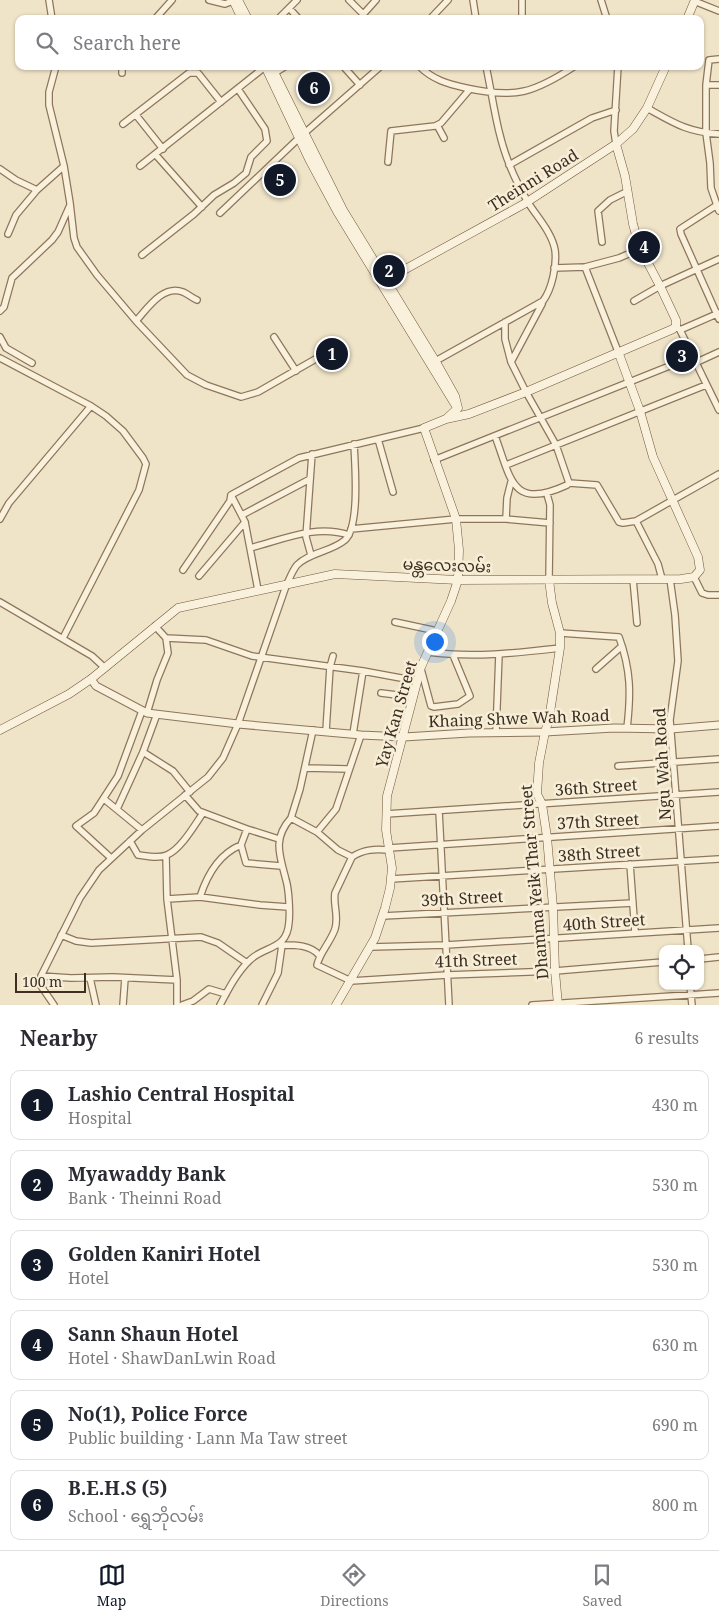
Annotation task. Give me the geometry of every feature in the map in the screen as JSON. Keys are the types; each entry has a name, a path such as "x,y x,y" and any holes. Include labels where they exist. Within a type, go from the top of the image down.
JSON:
{"main road":[{"path":"233,0 240,15"},
{"path":"238,0 246,15"},
{"path":"689,15 695,1"},
{"path":"269,70 352,231 455,396 458,408 469,414"},
{"name":"Theinni Road","path":"384,282 528,201 616,144 633,129 647,108 664,70"},
{"path":"424,428 446,419 469,414 526,392 678,328 676,320 640,249 635,235 625,176 616,144"},
{"path":"619,354 640,411 653,457 698,557 700,570 694,577"},
{"path":"446,419 458,408"},
{"name":"Yay Kan Street","path":"336,1005 371,947 383,916 392,879 386,814 387,796 421,667 452,601 458,580 459,550 456,520 424,428"},
{"name":"မန္တလေးလမ်း","path":"0,730 61,698 91,679 178,608 258,590 286,586 325,576 346,574 458,580 666,579 694,577"},
{"name":"Dhamma Yeik Thar Street","path":"549,580 552,603 560,633 560,648 549,719 545,732 537,794 542,804 547,837 558,1004"}],"street":[{"path":"49,0 51,15"},
{"path":"159,15 172,0"},
{"path":"209,0 225,4 233,0"},
{"path":"282,15 297,0"},
{"path":"349,0 361,15"},
{"path":"365,15 376,0"},
{"path":"434,15 448,0"},
{"path":"472,0 475,15"},
{"path":"522,0 522,15"},
{"path":"601,0 607,15"},
{"path":"695,1 719,11"},
{"path":"289,8 295,15"},
{"path":"719,60 708,60 706,85 706,133 711,188 718,208 680,229 718,315 678,328 719,410"},
{"path":"55,70 49,92 49,105 64,166 74,238 77,247 97,275 136,321 187,375 206,386 237,397 258,392 340,345"},
{"path":"140,166 220,102 265,70"},
{"path":"347,70 360,85"},
{"path":"220,213 303,135 377,70"},
{"path":"424,70 441,82 492,93 513,94 543,85 568,70"},
{"path":"487,70 500,136 509,165 555,248 554,268 547,296 512,362"},
{"path":"616,144 614,131 618,70"},
{"path":"123,124 189,73 198,73 220,102"},
{"path":"706,85 719,85"},
{"path":"142,255 224,188 234,183 246,173 251,157 268,141 265,129 238,89"},
{"path":"388,162 391,131 438,125 470,89"},
{"path":"647,108 679,126 697,132 719,134"},
{"path":"509,165 592,118 616,110"},
{"path":"136,115 162,149"},
{"path":"438,125 444,138"},
{"path":"155,154 202,207"},
{"path":"8,234 16,215 37,190 64,166"},
{"path":"0,169 16,180 37,190"},
{"path":"602,242 598,211 610,200 628,191"},
{"path":"0,312 4,307 12,278 52,240 58,232 70,203"},
{"path":"554,268 585,267 613,260 640,249"},
{"path":"634,301 660,286 719,259"},
{"path":"585,267 619,354"},
{"path":"136,321 158,297 168,291 182,291 197,300"},
{"path":"433,363 543,301"},
{"path":"505,322 505,339 512,362 526,392 556,445 569,483"},
{"path":"0,337 6,348 32,363"},
{"path":"274,337 296,371"},
{"path":"434,460 629,382 719,352"},
{"path":"0,358 91,406 106,416 123,431 146,464 139,490 63,638"},
{"path":"506,465 706,385"},
{"path":"0,519 9,503 91,406"},
{"path":"231,494 299,458 424,428"},
{"path":"495,436 511,482 521,492 547,494 569,483 597,485 619,522 623,523 636,520 719,474"},
{"path":"378,439 393,492"},
{"path":"54,1005 41,986 41,976 80,898 99,870 111,858 208,776 223,758 238,724 286,586 297,566 311,556 346,539 350,532 355,494 354,444"},
{"path":"311,556 307,533 312,454"},
{"path":"242,515 310,479"},
{"path":"506,519 507,498 511,482"},
{"path":"231,494 245,522 258,590"},
{"path":"183,570 230,501 231,494"},
{"path":"547,494 550,505 549,580"},
{"path":"250,548 307,533 329,530 350,532 456,520 506,519 550,523"},
{"name":"Ngu Wah Road","path":"636,520 666,579 675,615 678,661 670,720 688,945"},
{"path":"199,576 245,522"},
{"path":"694,577 702,593 708,596 719,596"},
{"path":"633,579 637,623"},
{"path":"0,602 92,656 105,668"},
{"path":"395,622 437,631"},
{"path":"111,858 76,826 94,812 118,776 145,712 168,653 166,638 154,626"},
{"path":"560,633 617,636 622,646 630,680 631,695 627,728"},
{"path":"166,638 206,640 252,656 363,671 417,681"},
{"path":"596,668 622,646"},
{"path":"428,652 453,656 560,648"},
{"path":"496,733 499,654"},
{"path":"326,731 330,667 333,656"},
{"path":"421,667 431,706 458,704 470,696 453,656"},
{"path":"318,832 336,809 342,795 357,735 363,671"},
{"name":"Khaing Shwe Wah Road","path":"91,679 96,686 145,712 238,724 357,735 404,737 627,728 671,729 719,725"},
{"path":"380,693 413,697"},
{"path":"117,809 143,752 156,714"},
{"path":"262,1005 278,973 280,945 289,923 286,881 279,855 279,839 284,826 291,818 306,768 313,730"},
{"path":"143,752 173,771 203,813 279,839"},
{"path":"618,766 719,759"},
{"path":"306,768 348,769"},
{"name":"36th Street","path":"386,814 719,792"},
{"path":"104,799 142,830"},
{"path":"439,811 449,1005"},
{"path":"130,841 138,855 166,856 178,848 203,813"},
{"path":"291,818 318,832 338,850 352,858 335,893 336,928 330,941 319,955 317,966 350,981"},
{"name":"37th Street","path":"352,858 358,853 371,849 719,826"},
{"path":"247,829 241,845 246,863 281,866"},
{"path":"200,897 204,884 214,866 232,849 241,845"},
{"path":"166,856 167,900 173,938 177,1005"},
{"name":"38th Street","path":"392,879 719,859"},
{"path":"630,864 635,932"},
{"path":"167,900 200,897 288,907"},
{"name":"39th Street","path":"383,916 633,903"},
{"name":"40th Street","path":"371,947 446,945 719,928"},
{"path":"61,935 76,941 92,943 201,937 218,943 247,963"},
{"path":"222,1004 226,994 250,959 280,945 303,946 314,950 319,955"},
{"path":"704,959 719,957"},
{"name":"41th Street","path":"350,981 555,971 659,962"},
{"path":"41,976 177,980"},
{"path":"90,978 96,1005"},
{"path":"123,1005 125,978"},
{"path":"182,1005 194,1001 209,990 226,994"},
{"path":"690,990 692,1005"},
{"path":"532,1005 719,993"}],"place":[{"name":"B.E.H.S (5)","path":"314,88"},
{"name":"No(1), Police Force","path":"280,180"},
{"name":"Sann Shaun Hotel","path":"644,247"},
{"name":"Myawaddy Bank","path":"389,271"},
{"name":"Lashio Central Hospital","path":"332,354"},
{"name":"Golden Kaniri Hotel","path":"682,356"}]}
